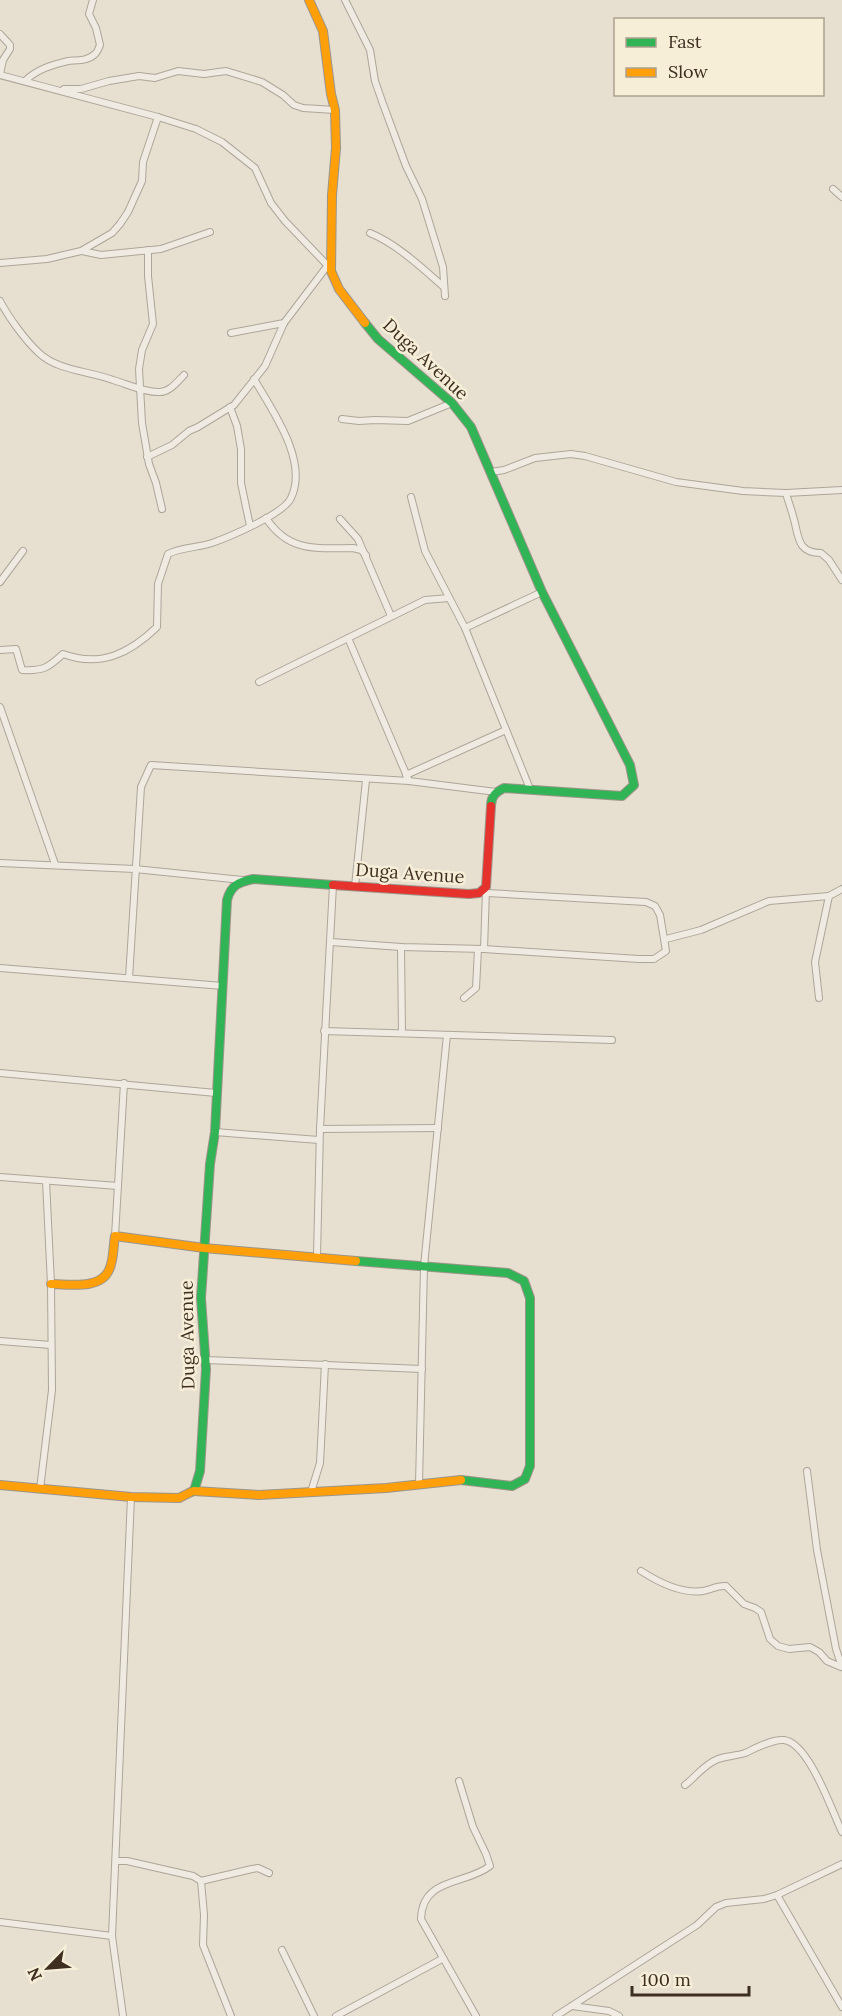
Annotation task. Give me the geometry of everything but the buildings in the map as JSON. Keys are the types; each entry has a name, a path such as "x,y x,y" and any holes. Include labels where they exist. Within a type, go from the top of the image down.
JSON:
{"street":[{"path":"25,81 42,69 69,61 81,61 95,54 100,45 96,28 89,14 93,0"},
{"name":"Duga Avenue","path":"194,1491 200,1471 206,1360 201,1298 204,1248 210,1164 215,1132 228,895 233,885 242,880 254,879 479,893 486,890 491,799 496,792 504,788 622,796 634,785 630,765 542,592 471,426 452,403 378,339 339,289 330,268 336,148 335,110 323,31 309,0"},
{"path":"345,0 370,50 375,81 383,105 406,166 422,200 443,267 445,296"},
{"path":"0,34 10,45 3,60 0,75 159,117 195,129 222,142 246,159 255,168 271,202 285,221 330,268 284,323 265,366 234,405 189,431 172,445 147,457"},
{"path":"55,90 81,89 139,76 155,78 178,71 204,74 226,71 267,85 294,105 308,109 335,110"},
{"path":"0,263 47,259 81,251 112,232 128,212 142,181 143,162 159,117"},
{"path":"833,189 842,197"},
{"path":"81,251 101,255 161,249 210,232"},
{"path":"370,233 394,246 444,287"},
{"path":"148,250 153,324 142,350 139,369 140,388 147,457 162,508"},
{"path":"0,301 7,314 39,354 55,363 128,386 158,392 166,391 184,375"},
{"path":"231,333 284,323"},
{"path":"0,650 16,650 22,670 39,671 51,665 63,654 78,660 111,658 146,637 157,627 158,584 168,555 175,550 210,544 266,518 285,505 291,498 296,476 294,460 286,436 254,379"},
{"path":"342,419 359,422 408,421 452,403"},
{"path":"230,407 237,426 241,449 241,483 250,526"},
{"path":"490,472 504,471 535,458 571,454 676,482 786,493 842,490"},
{"path":"786,493 800,543 805,550 821,553 829,560 842,580"},
{"path":"411,497 425,551 465,628 530,789"},
{"path":"266,518 272,528 301,547 353,548 366,555"},
{"path":"340,519 358,539 391,616"},
{"path":"0,582 24,551"},
{"path":"465,628 542,592"},
{"path":"259,682 425,600 449,598"},
{"path":"348,638 407,778"},
{"path":"0,707 55,864"},
{"path":"407,778 506,730"},
{"path":"129,978 141,787 151,765 366,780 407,778 496,792"},
{"path":"356,886 366,780"},
{"path":"0,863 135,869 242,880"},
{"path":"317,1256 324,1031 333,885"},
{"path":"666,939 701,930 769,901 829,896 842,889"},
{"path":"331,942 401,947 481,949 654,959 666,951 666,939 660,915 655,906 646,902 486,890 481,949 476,988 465,998"},
{"path":"819,998 815,962 829,896"},
{"path":"401,947 402,1033"},
{"path":"0,968 223,986"},
{"path":"324,1031 612,1040"},
{"path":"419,1484 424,1266 447,1035"},
{"path":"0,1073 216,1093"},
{"path":"51,1284 83,1284 99,1280 109,1271 115,1236 124,1083"},
{"path":"320,1129 438,1128"},
{"path":"215,1132 320,1140"},
{"path":"0,1177 118,1186"},
{"path":"40,1489 52,1390 51,1284 46,1181"},
{"path":"0,1485 131,1497 179,1498 194,1491 259,1495 467,1479 512,1486 525,1479 530,1466 530,1298 524,1281 508,1273 204,1248 161,1240 115,1236"},
{"path":"0,1341 51,1345"},
{"path":"206,1360 422,1369"},
{"path":"311,1492 320,1463 325,1364"},
{"path":"807,1472 817,1550 836,1649 842,1667"},
{"path":"123,2016 112,1936 131,1497"},
{"path":"641,1571 655,1580 680,1589 702,1591 726,1586 744,1605 761,1612 770,1639 778,1646 789,1649 810,1647 819,1652 827,1661 842,1667"},
{"path":"685,1785 698,1771 720,1758 742,1754 782,1740 792,1742 802,1751 814,1770 842,1832"},
{"path":"459,1781 473,1827 490,1866 481,1873 454,1880 435,1890 421,1908 421,1919 424,1928 476,2016"},
{"path":"117,1861 183,1873 201,1881 258,1868 268,1873"},
{"path":"556,2016 697,1925 716,1907 726,1903 764,1899 777,1895 842,1864"},
{"path":"201,1881 204,1915 203,1945 231,2016"},
{"path":"777,1895 842,2007"},
{"path":"0,1922 112,1936"},
{"path":"282,1950 314,2016"},
{"path":"336,2016 442,1959"},
{"path":"572,2006 609,2011 619,2016"}],"traffic: fast":[{"path":"365,323 378,339 452,403 471,427 542,592 630,765 634,785 622,796 504,788 494,795 491,806"},
{"path":"191,1492 194,1491 200,1471 206,1369 201,1298 210,1164 215,1132 227,900 236,885 253,879 333,885"},
{"path":"356,1261 508,1273 524,1281 530,1298 530,1466 525,1479 512,1486 461,1480"}],"traffic: slow":[{"path":"309,0 323,31 335,110 336,148 332,195 331,271 339,289 365,323"},
{"path":"51,1284 75,1285 99,1281 105,1276 112,1262 115,1236 204,1248 356,1261"},
{"path":"194,1491 259,1495 386,1488 461,1480"},
{"path":"0,1485 131,1497 179,1498 191,1492"}],"traffic: jam":[{"path":"333,885 479,893 486,887 491,806"}]}
